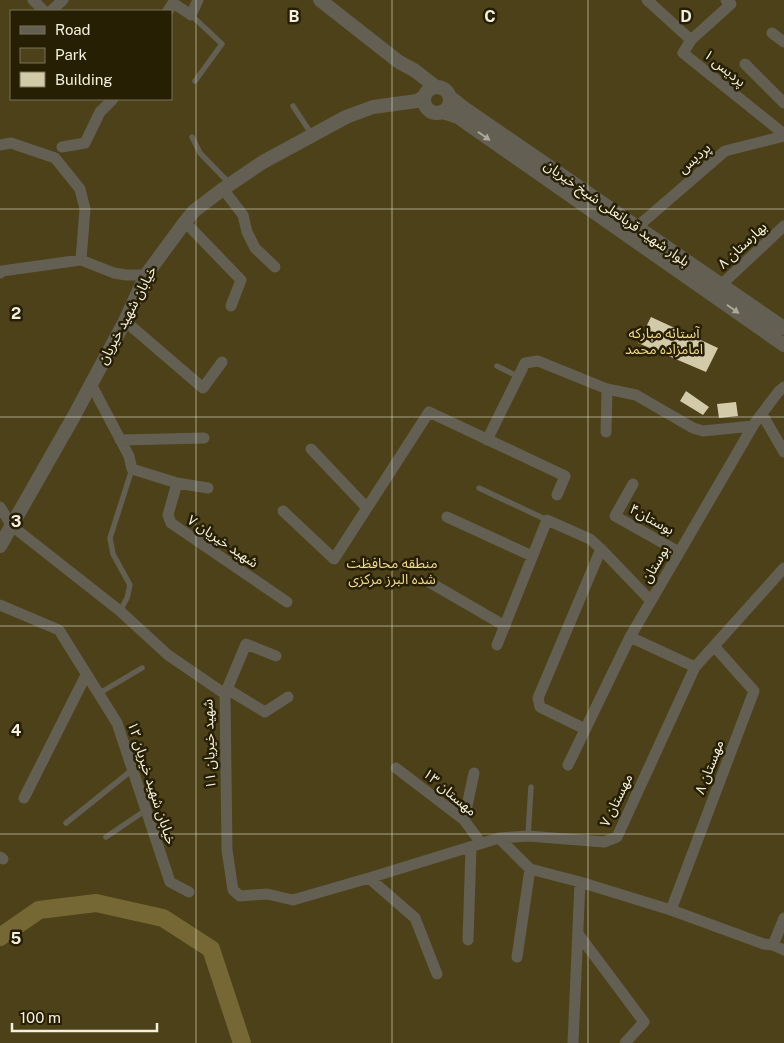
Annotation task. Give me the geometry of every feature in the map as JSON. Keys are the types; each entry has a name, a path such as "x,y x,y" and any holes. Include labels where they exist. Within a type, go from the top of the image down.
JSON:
{"street":[{"path":"33,0 43,10"},
{"path":"52,10 63,0"},
{"path":"169,10 173,3 191,15 198,0"},
{"path":"320,0 399,62 414,70 429,92"},
{"path":"647,0 691,40"},
{"name":"پردیس ۱","path":"726,0 730,4 691,40 683,52 784,135"},
{"path":"772,33 784,42"},
{"path":"745,64 784,103"},
{"path":"440,87 446,90 450,97 450,104 446,110 436,111 425,104 429,92 440,87"},
{"name":"خیابان شهید خیریان","path":"0,546 74,416 125,321 146,275 194,211 263,162 346,117 373,107 417,101 429,92"},
{"name":"بلوار شهید قربانعلی شیخ خیریان","path":"450,97 516,151 637,227 717,290 782,325"},
{"path":"62,147 85,143 100,112 112,100"},
{"path":"394,104 436,111 458,117 516,151 717,290 784,345"},
{"name":"پردیس","path":"637,227 725,151 784,135"},
{"path":"0,145 11,143 55,158 80,189 85,209 81,260"},
{"path":"227,186 243,215 247,232 256,248 275,267"},
{"path":"185,222 241,280 231,306"},
{"name":"بهارستان ۸","path":"717,290 784,226"},
{"path":"0,273 2,271 81,260 114,273 146,275"},
{"path":"126,275 136,296"},
{"path":"125,321 203,388 222,362"},
{"path":"487,440 526,363 538,361 607,389 636,395 692,428 703,431 753,426"},
{"path":"91,384 129,456 132,469 177,483 208,488"},
{"name":"بوستان","path":"568,765 630,637 753,426 784,387"},
{"path":"606,432 607,389"},
{"path":"283,511 334,559 429,412 565,476 557,496"},
{"path":"762,414 784,452"},
{"path":"120,440 204,438"},
{"path":"311,449 367,508"},
{"name":"شهید خیریان ۷","path":"177,483 168,515 171,523 287,602"},
{"name":"بوستان۴","path":"633,484 615,516 679,552"},
{"name":"شهید خیریان ۱۱","path":"0,507 12,526 120,611 168,655 226,692 227,850 233,890 240,896 267,894 293,900 369,878"},
{"path":"447,517 532,556"},
{"path":"497,645 547,520 590,539 651,601"},
{"path":"585,729 540,707 538,698 601,549"},
{"name":"مهستان ۷","path":"369,878 500,838 528,836 604,842 617,837 694,667 784,568"},
{"path":"429,582 505,626"},
{"name":"خیابان شهید خیریان ۱۲","path":"0,605 59,630 117,723 170,882 189,892"},
{"path":"630,637 694,667"},
{"path":"276,656 246,644 226,692 266,712 288,697"},
{"name":"مهستان ۸","path":"671,910 754,690 714,646"},
{"path":"24,798 86,675"},
{"name":"مهستان ۱۳","path":"396,768 464,820 476,845"},
{"path":"464,820 474,773"},
{"path":"500,838 530,869 671,910 784,950"},
{"path":"468,940 476,845"},
{"path":"517,957 530,869"},
{"path":"369,878 415,918 436,974"},
{"path":"573,1043 580,882"},
{"path":"773,945 784,918"},
{"path":"579,935 644,1022 625,1043"}],"lane":[{"path":"191,15 222,44 195,81"},
{"path":"293,106 312,135"},
{"path":"192,137 200,153 227,186"},
{"path":"497,366 519,377"},
{"path":"120,611 127,598 130,585 113,554 110,538 132,469"},
{"path":"479,488 547,520"},
{"path":"98,694 142,668"},
{"path":"66,823 132,770"},
{"path":"528,836 531,787"},
{"path":"106,837 146,810"}],"green space":[{"name":"منطقه محافظت شده البرز مرکزی","path":"0,0 784,0 784,1043 0,1043"}],"building":[{"path":"651,317 718,348 706,372 638,343"},
{"path":"686,391 709,407 703,415 680,401"},
{"path":"736,402 738,416 719,418 717,404"}],"waterway":[{"path":"0,937 39,910 96,903 163,918 211,949 242,1043"}],"park label":[{"name":"آستانه مبارکه امامزاده محمد","path":"664,342"}]}
